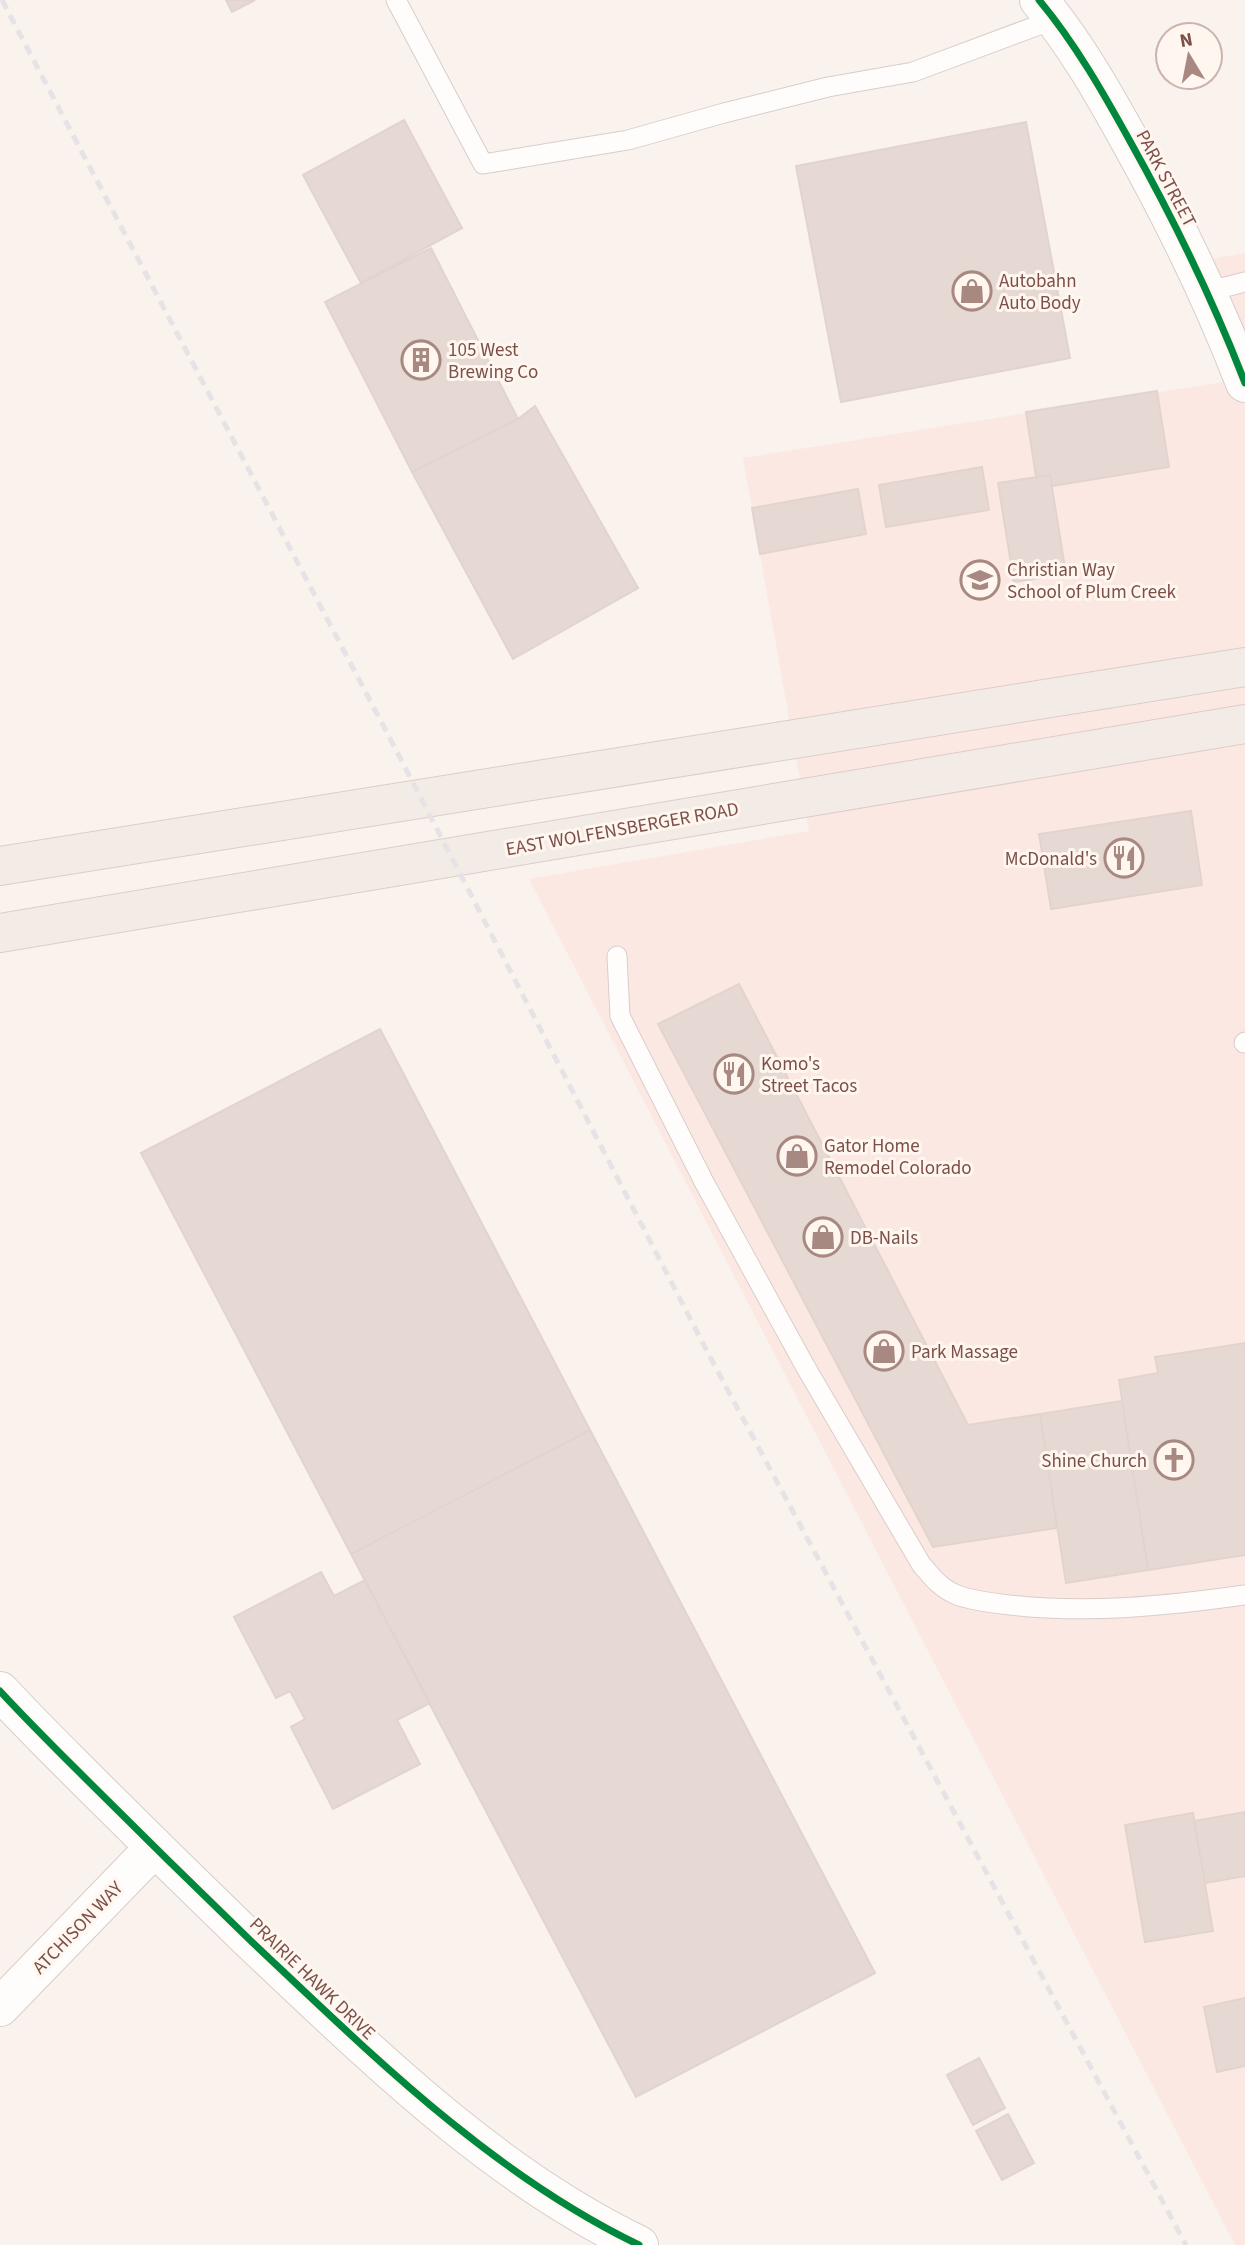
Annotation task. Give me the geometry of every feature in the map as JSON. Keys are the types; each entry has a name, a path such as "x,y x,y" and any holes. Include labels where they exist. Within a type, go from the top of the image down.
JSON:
{"main road":[{"path":"0,866 1245,667"},
{"name":"EAST WOLFENSBERGER ROAD","path":"0,933 1245,724"}],"street":[{"name":"PARK STREET","path":"1047,10 1110,105 1157,190 1206,292 1245,383"},
{"name":"PRAIRIE HAWK DRIVE","path":"0,1691 154,1848 368,2052 467,2136 530,2182 588,2219 639,2245"},
{"name":"ATCHISON WAY","path":"0,2007 154,1848"}],"lane":[{"path":"396,0 483,164 628,140 828,87 913,72 1047,10"},
{"path":"1206,292 1245,282"},
{"path":"617,956 620,1016 704,1182 812,1378 921,1564 936,1582 956,1595 993,1603 1045,1609 1182,1604 1245,1595"}],"shaded area":[{"path":"1245,253 1245,2245 1235,2245 529,879 809,831 743,458 1243,379 1194,262"}],"building":[{"path":"226,0 255,0 232,12"},
{"path":"404,120 462,228 361,283 303,175"},
{"path":"1026,122 1070,358 841,402 796,166"},
{"name":"105 West Brewing Co","path":"431,248 518,419 412,472 325,302"},
{"path":"1157,391 1169,467 1052,486 1050,475 1036,477 1026,412"},
{"path":"535,406 638,588 513,659 412,472 518,419"},
{"path":"982,467 989,510 886,527 879,485"},
{"path":"1050,475 1066,574 1014,582 998,483"},
{"path":"858,489 866,534 760,554 752,508"},
{"path":"1191,811 1202,885 1051,909 1039,834"},
{"path":"739,984 968,1425 1040,1414 1057,1528 933,1547 658,1024"},
{"path":"380,1029 590,1430 351,1554 141,1153"},
{"path":"1245,1343 1245,1555 1148,1570 1119,1380 1158,1373 1155,1357"},
{"path":"1122,1401 1148,1570 1066,1583 1040,1414"},
{"path":"590,1430 875,1973 636,2097 351,1554"},
{"path":"321,1572 334,1596 365,1580 430,1703 397,1720 420,1764 333,1809 291,1727 305,1719 290,1691 276,1698 234,1617"},
{"path":"1245,1812 1245,1876 1205,1883 1194,1821"},
{"path":"1193,1813 1213,1931 1145,1942 1125,1825"},
{"path":"1245,1998 1245,2066 1217,2072 1204,2007"},
{"path":"979,2058 1005,2108 973,2125 947,2075"},
{"path":"1008,2114 1034,2163 1002,2180 976,2131"}],"railway":[{"path":"2,0 395,748 709,1355 1186,2245"}],"cycle path":[{"path":"1039,0 1088,69 1147,172 1206,291 1245,383"},
{"path":"0,1691 207,1898 387,2068 482,2147 532,2183 584,2216 639,2245"}],"place":[{"name":"Autobahn Auto Body","path":"972,291"},
{"name":"105 West Brewing Co","path":"421,360"},
{"name":"Christian Way School of Plum Creek","path":"980,580"},
{"name":"McDonald's","path":"1124,858"},
{"name":"Komo's Street Tacos","path":"734,1074"},
{"name":"Gator Home Remodel Colorado","path":"797,1156"},
{"name":"DB-Nails","path":"823,1237"},
{"name":"Park Massage","path":"884,1351"},
{"name":"Shine Church","path":"1174,1460"}]}
